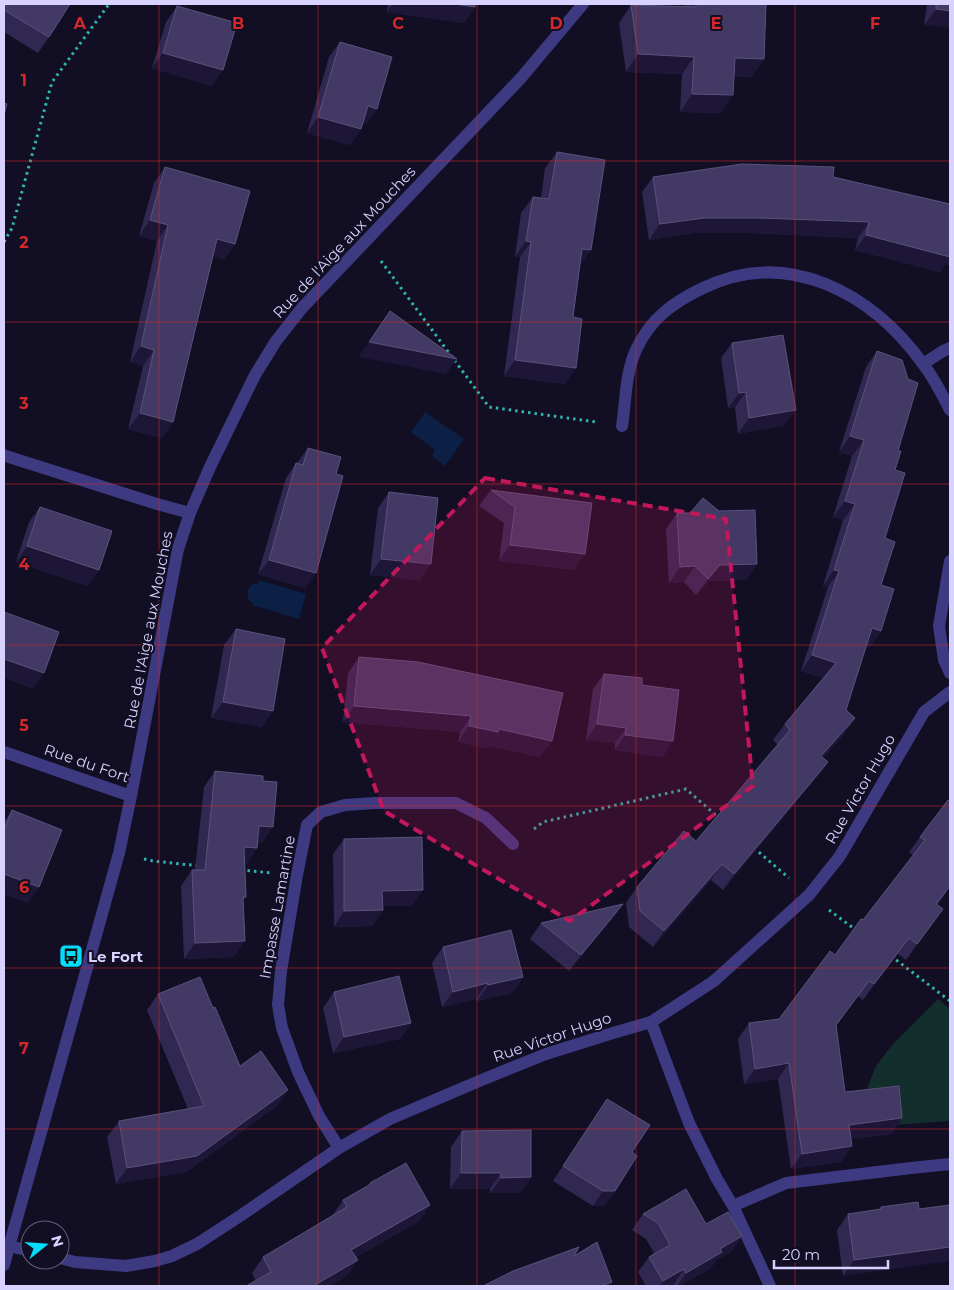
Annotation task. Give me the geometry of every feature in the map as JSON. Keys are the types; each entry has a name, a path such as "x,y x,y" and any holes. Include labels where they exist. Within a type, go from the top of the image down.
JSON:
{"street":[{"name":"Rue de l'Aige aux Mouches","path":"4,1265 119,853 132,796 178,549 190,513 210,467 255,375 276,341 302,308 521,78 583,4"},
{"path":"622,426 630,369 636,348 658,317 672,306 704,287 732,277 768,272 816,279 842,290 872,311 893,328 924,364 950,410"},
{"path":"924,364 950,348"},
{"path":"4,455 190,513"},
{"path":"950,561 939,626 944,660 950,673"},
{"name":"Rue Victor Hugo","path":"70,1261 126,1266 155,1262 172,1256 197,1244 339,1148 390,1119 546,1054 651,1022 714,981 809,895 840,856 924,712 950,692"},
{"name":"Rue du Fort","path":"4,752 132,796"},
{"name":"Impasse Lamartine","path":"339,1148 319,1116 298,1072 282,1028 278,1005 281,972 307,825 321,812 345,805 456,803 486,818 513,844"},
{"path":"651,1022 689,1123 733,1206 770,1286"},
{"path":"733,1206 786,1183 950,1164"},
{"path":"9,1246 20,1249"}],"path":[{"path":"4,242 12,228 52,82 109,4"},
{"path":"366,241 490,407 622,426"},
{"path":"513,844 543,822 686,789 722,820"},
{"path":"751,845 809,895 856,930"},
{"path":"119,853 153,861 201,866"},
{"path":"240,870 297,875"},
{"path":"887,954 950,1001"}],"highlighted area":[{"path":"485,478 726,519 753,786 570,921 384,811 322,648"}],"green space":[{"path":"938,999 950,1009 950,1121 895,1125 862,1101 876,1066 893,1044"}],"water":[{"path":"425,412 464,439 445,466 432,456 435,450 411,432"},
{"path":"259,580 306,594 299,619 252,605 253,603 248,597 248,589 253,584 258,584"}],"building":[{"path":"4,4 70,4 49,37 4,10"},
{"path":"455,4 475,4 475,7"},
{"path":"696,4 766,4 764,59 735,58 733,95 692,94 694,57 638,54 631,5 696,7"},
{"path":"936,4 950,4 950,11 936,9"},
{"path":"177,6 237,23 223,70 163,53"},
{"path":"340,42 392,57 377,109 368,106 361,129 318,117"},
{"path":"4,103 7,104 4,115"},
{"path":"557,152 605,160 591,250 582,249 573,317 582,319 576,368 515,360 531,242 526,241 533,197 549,199"},
{"path":"742,164 834,167 833,177 950,204 950,257 866,235 869,222 704,218 660,224 653,177"},
{"path":"165,167 250,191 235,244 217,239 173,422 140,413 154,350 141,346 168,225 150,220"},
{"path":"390,311 457,359 369,342"},
{"path":"783,335 796,410 749,418 746,392 739,393 732,343"},
{"path":"877,351 902,360 908,379 918,383 898,451 901,451 895,470 905,473 885,538 895,542 881,585 894,589 881,631 872,628 846,710 855,718 821,756 828,762 734,874 722,864 664,931 640,911 637,887 684,831 696,841 790,730 785,724 836,663 812,655 839,571 834,570 855,504 845,501 864,440 850,436"},
{"path":"308,448 341,457 336,474 343,476 316,573 269,560 296,463 303,465"},
{"path":"491,490 592,503 585,554 510,545 515,507"},
{"path":"389,492 438,498 431,564 381,559"},
{"path":"703,498 719,511 755,510 757,564 720,565 708,579 695,566 680,567 677,513 690,513"},
{"path":"40,507 112,531 99,570 27,546"},
{"path":"4,612 59,632 44,673 4,659"},
{"path":"236,629 285,639 273,711 223,702"},
{"path":"359,657 418,662 563,693 552,741 499,729 498,732 469,726 471,716 354,706"},
{"path":"604,674 642,678 642,685 679,690 673,741 625,735 626,728 597,724"},
{"path":"215,771 263,776 263,781 277,782 273,827 259,826 257,848 244,847 246,897 243,897 245,941 195,943 192,870 205,870"},
{"path":"948,800 950,802 950,886 936,904 943,909 917,944 909,938 874,984 869,981 836,1025 845,1092 899,1086 902,1118 849,1125 852,1146 802,1154 789,1063 755,1069 749,1023 779,1019 830,951 835,955 861,919 863,920 925,840 920,837"},
{"path":"12,810 62,830 39,887 4,874 4,830"},
{"path":"422,837 423,890 382,891 383,910 344,911 344,839"},
{"path":"623,904 581,955 541,923"},
{"path":"511,930 523,977 488,985 487,983 453,992 443,947"},
{"path":"399,976 411,1023 344,1037 334,992"},
{"path":"200,977 240,1066 261,1051 288,1090 197,1156 127,1168 119,1121 204,1106 158,994"},
{"path":"607,1099 650,1125 632,1152 637,1156 615,1191 603,1191 563,1166"},
{"path":"531,1130 531,1177 501,1178 501,1173 461,1173 462,1131"},
{"path":"406,1163 430,1205 351,1250 358,1260 313,1286 246,1286 271,1272 263,1257 347,1207 343,1200"},
{"path":"686,1189 706,1224 728,1212 742,1236 720,1249 722,1252 686,1273 684,1269 663,1281 649,1257 670,1245 658,1223 643,1214"},
{"path":"918,1202 919,1209 950,1205 950,1247 854,1260 848,1214"},
{"path":"597,1242 612,1282 601,1286 483,1286 513,1271 579,1247 574,1256"}],"place":[{"name":"Le Fort","path":"71,956"}]}
